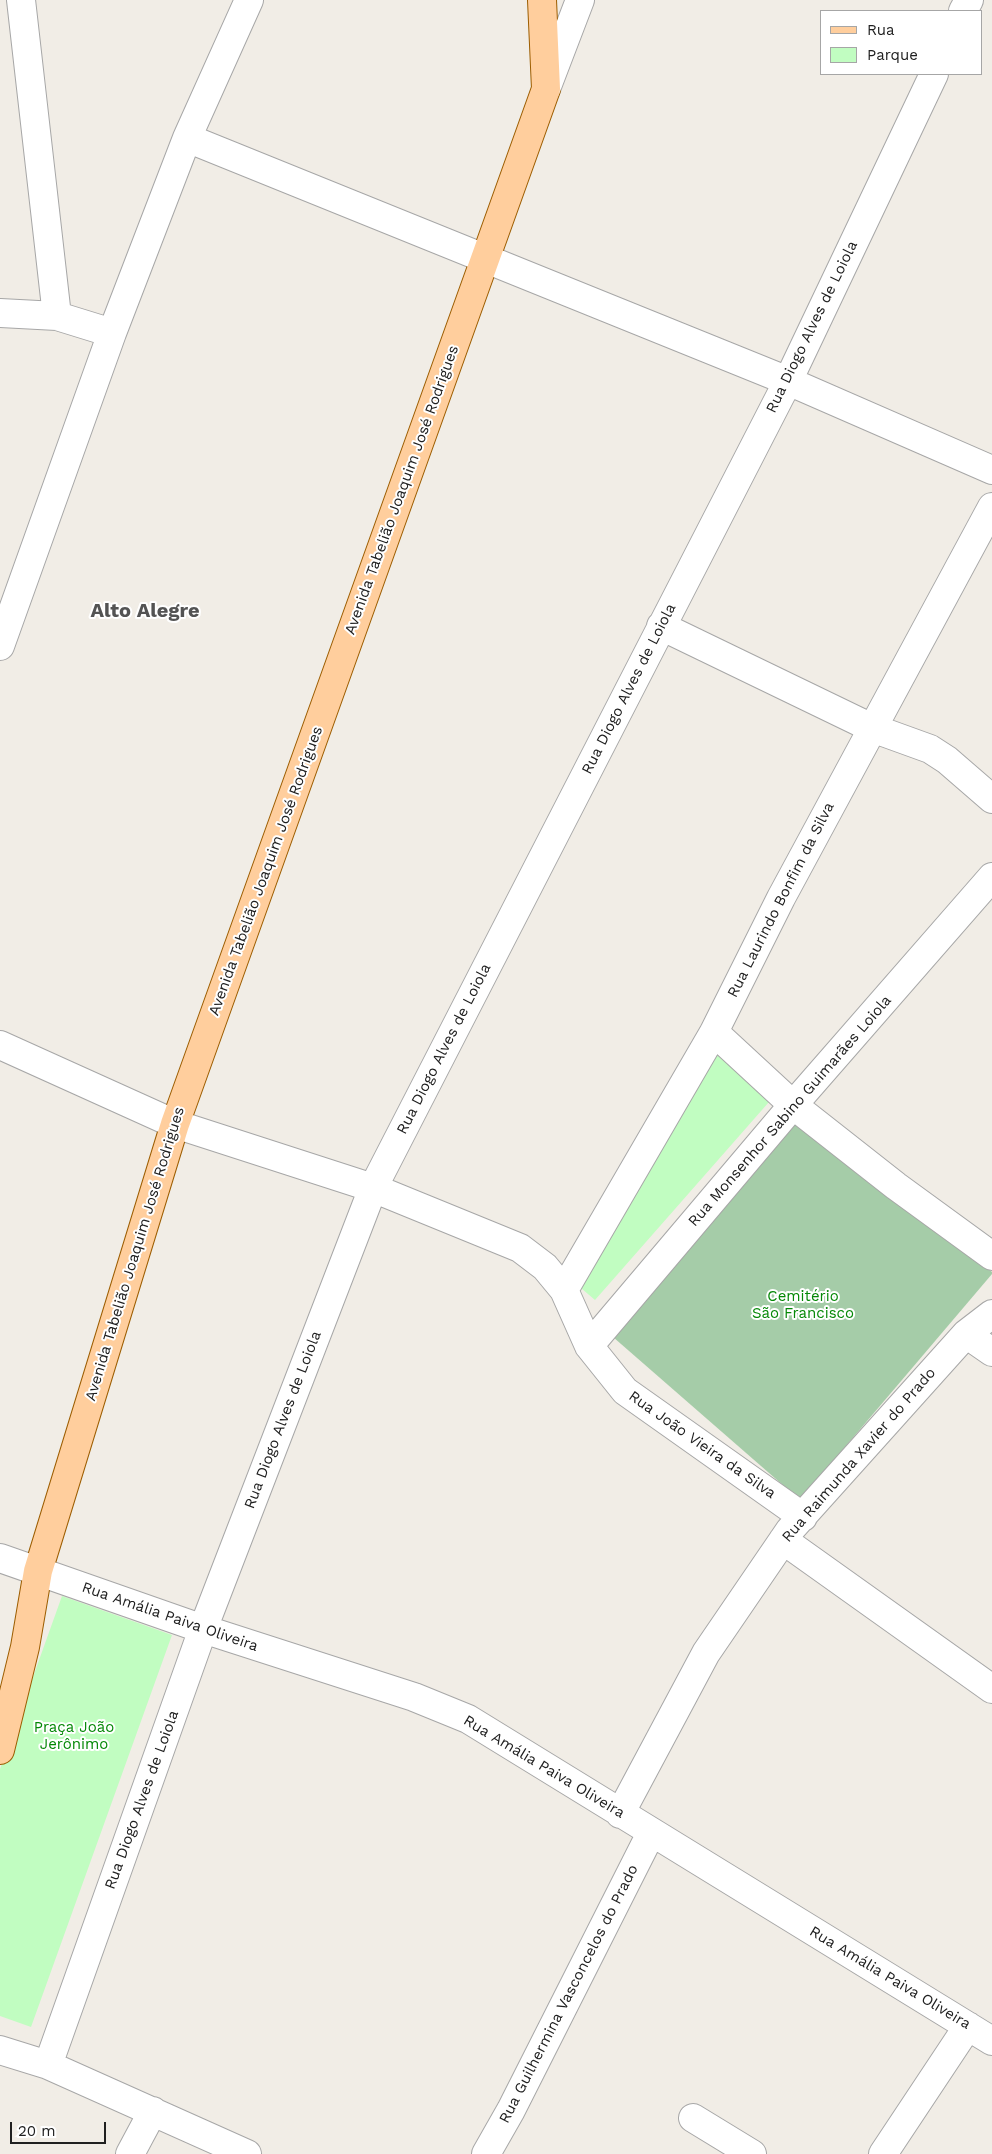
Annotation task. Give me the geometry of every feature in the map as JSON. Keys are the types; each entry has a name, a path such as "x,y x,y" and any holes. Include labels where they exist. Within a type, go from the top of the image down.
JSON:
{"main road":[{"name":"Avenida Tabelião Joaquim José Rodrigues","path":"0,1750 25,1647 38,1571 175,1124 546,89 542,0"}],"street":[{"path":"21,0 56,316"},
{"path":"0,646 112,333 187,138 249,0"},
{"path":"546,89 580,0"},
{"name":"Rua Diogo Alves de Loiola","path":"48,2065 203,1629 373,1188 788,381 934,75"},
{"path":"187,138 788,381 992,470"},
{"path":"0,313 56,316 112,333"},
{"name":"Rua Laurindo Bonfim da Silva","path":"564,1290 714,1032 781,898 872,728 990,516"},
{"path":"662,626 872,728 930,749 947,760 992,799"},
{"name":"Rua Monsenhor Sabino Guimarães Loiola","path":"589,1346 793,1105 992,877"},
{"path":"714,1032 793,1105 896,1186 992,1256"},
{"name":"Rua João Vieira da Silva","path":"0,1046 175,1124 373,1188 520,1248 545,1267 564,1290 589,1346 625,1391 803,1516"},
{"name":"Rua Raimunda Xavier do Prado","path":"620,1814 706,1653 783,1540 966,1334 992,1314"},
{"path":"966,1334 992,1352"},
{"path":"783,1540 992,1689"},
{"name":"Rua Amália Paiva Oliveira","path":"0,1558 203,1629 414,1697 468,1719 992,2041"},
{"name":"Rua Guilhermina Vasconcelos do Prado","path":"486,2154 511,2110 651,1833"},
{"path":"883,2154 968,2026"},
{"path":"0,2050 48,2065 247,2154"},
{"path":"130,2154 153,2111"},
{"path":"694,2118 752,2154"}],"green space":[{"path":"722,1042 776,1094 595,1300 568,1277"},
{"name":"Cemitério São Francisco","path":"802,1114 992,1272 992,1274 800,1500 613,1337"},
{"name":"Praça João Jerônimo","path":"62,1596 172,1635 31,2027 0,2016 0,1769"}],"district":[{"name":"Alto Alegre","path":"145,611"}]}
